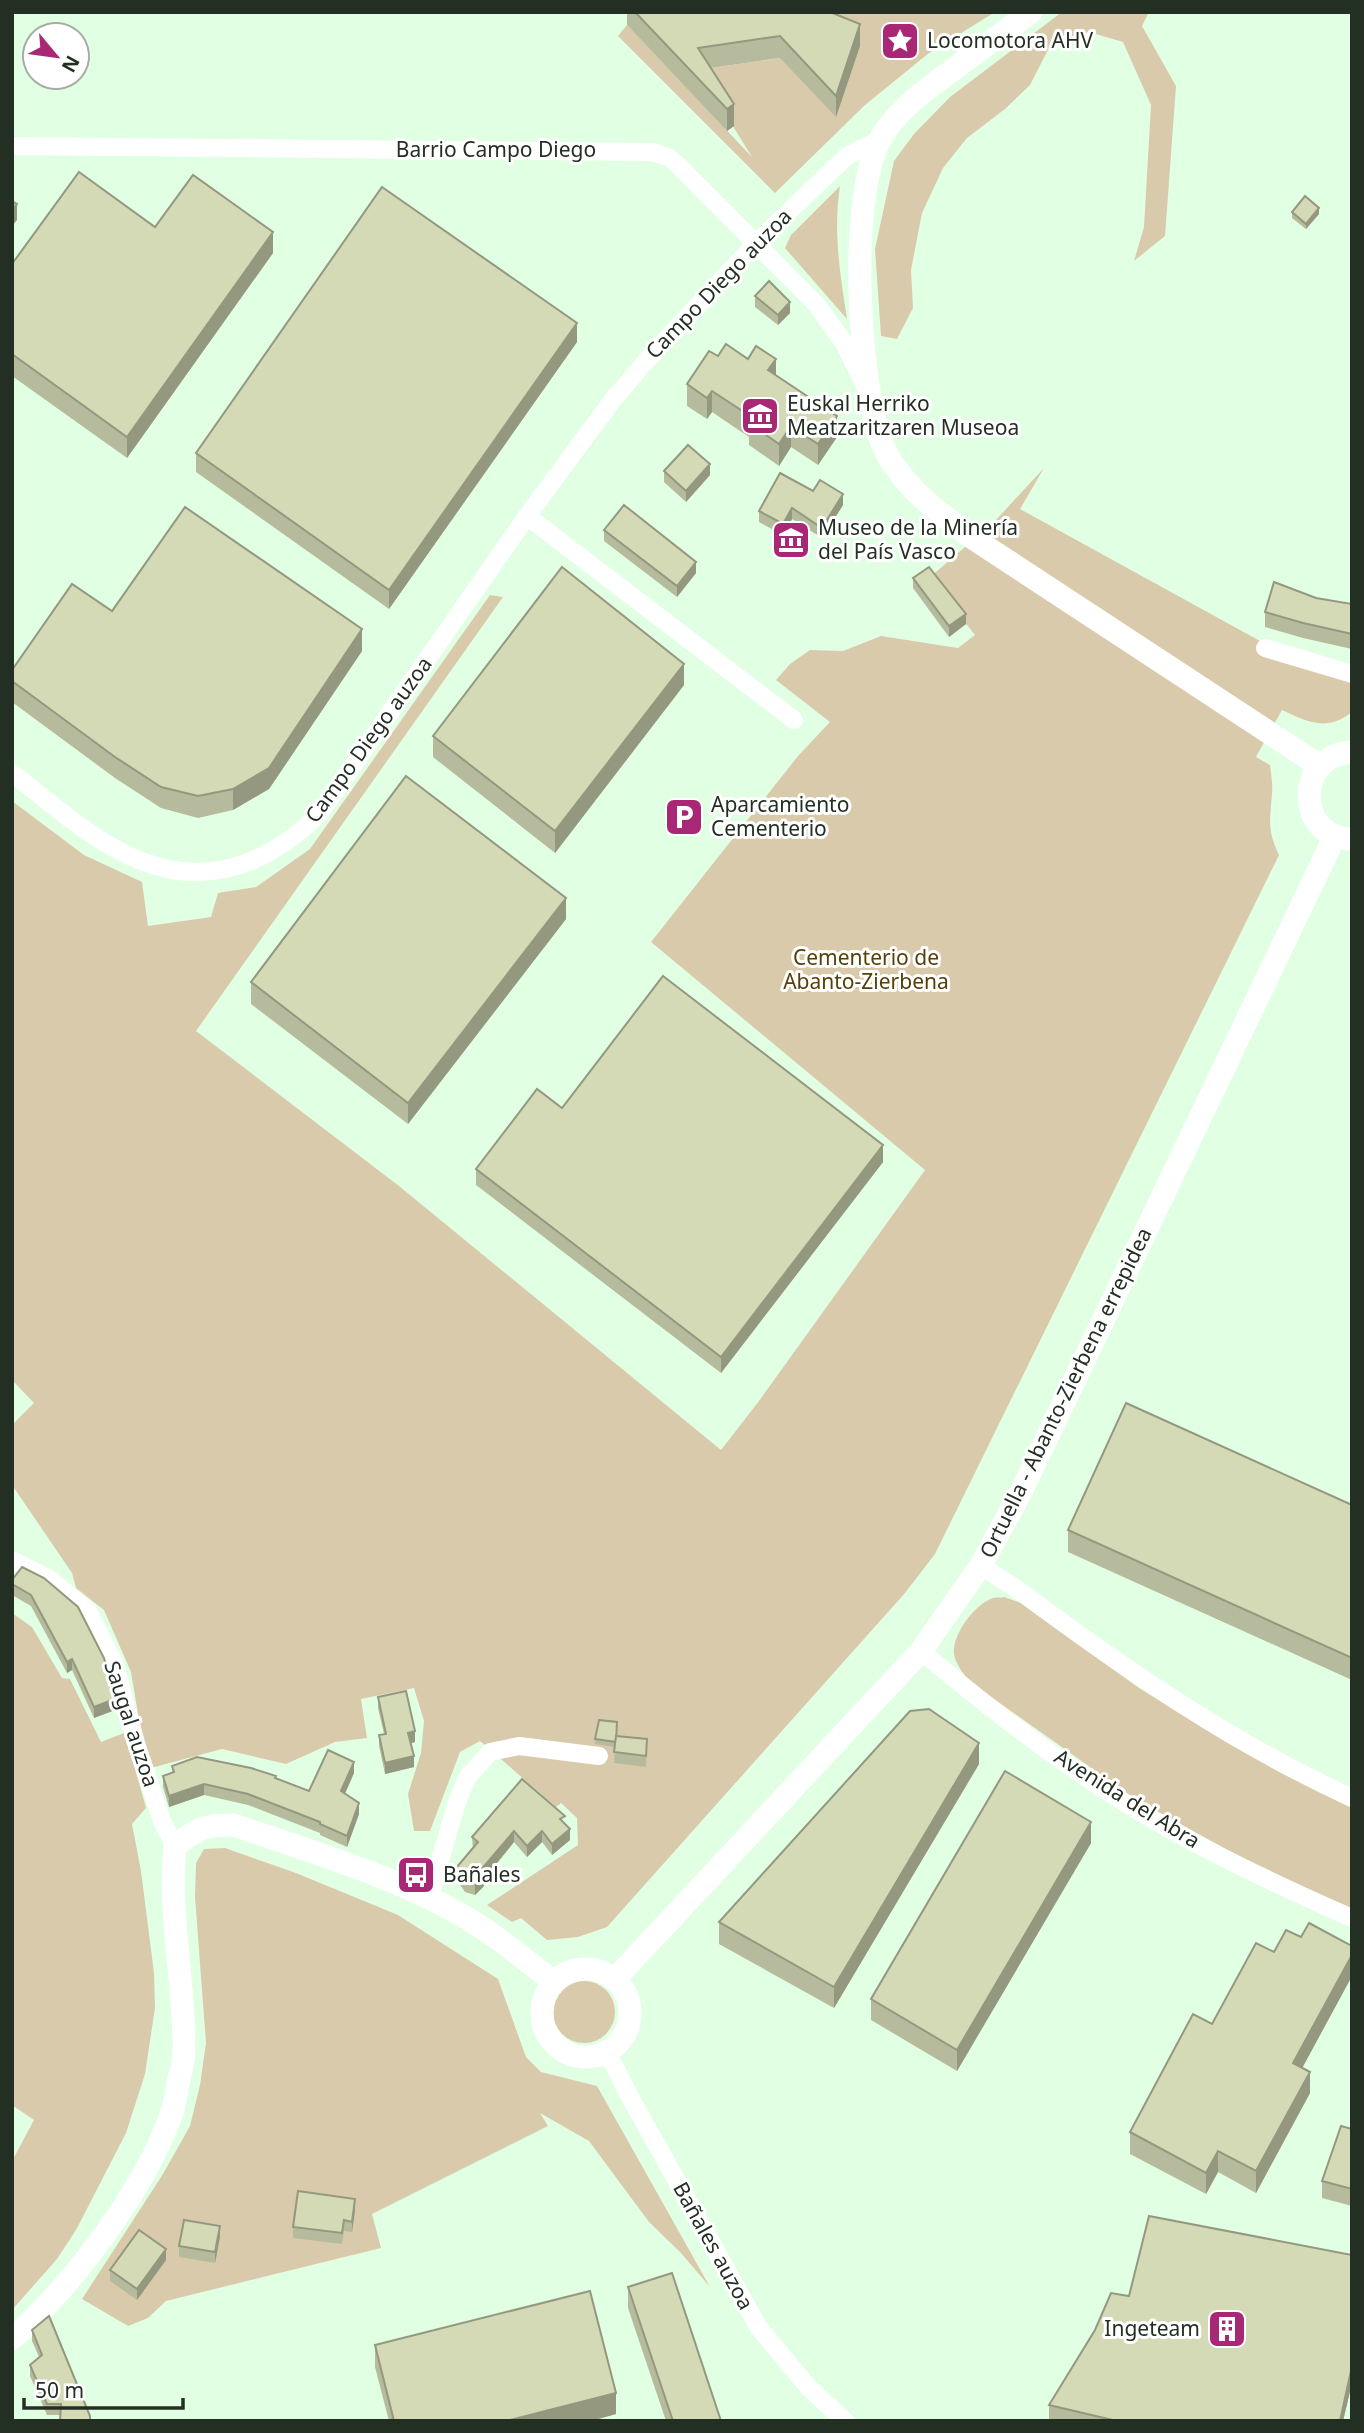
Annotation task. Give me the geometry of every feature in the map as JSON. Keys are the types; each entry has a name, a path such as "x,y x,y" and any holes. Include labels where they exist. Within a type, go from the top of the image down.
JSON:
{"street":[{"path":"1031,12 915,98 879,140 866,184 859,262 868,392 882,444 902,476 934,510 1000,557 1320,766"},
{"name":"Campo Diego auzoa","path":"12,773 117,850 179,872 208,872 238,867 275,851 300,833 320,813 527,516 637,371 756,243 847,156 879,140"},
{"name":"Barrio Campo Diego","path":"12,146 653,152 668,157 678,165 817,305 844,343 868,392"},
{"path":"527,516 794,720"},
{"path":"1265,648 1352,674"},
{"path":"1343,838 1323,829 1314,818 1308,791 1320,766 1338,754 1352,752"},
{"name":"Ortuella - Abanto-Zierbena errepidea","path":"615,1979 921,1651 981,1565 1026,1481 1343,838"},
{"name":"Saugal auzoa","path":"12,1560 50,1579 88,1611 115,1665 158,1808 175,1846"},
{"path":"981,1565 1089,1643 1214,1726 1352,1798"},
{"name":"Avenida del Abra","path":"921,1651 1031,1738 1156,1821 1247,1869 1352,1918"},
{"path":"429,1899 457,1802 467,1777 490,1752 519,1746 599,1755"},
{"path":"12,2339 29,2324 114,2221 146,2168 171,2114 184,2057 184,2001 172,1903 175,1846 193,1831 213,1824 234,1825 363,1870 461,1914 501,1940 554,1982"},
{"path":"591,1968 615,1979 629,1999 631,2011 625,2035 617,2045 594,2057 580,2057 555,2045 542,2021 546,1994 554,1982 565,1973 591,1968"},
{"name":"Bañales auzoa","path":"607,2052 759,2328 809,2388 845,2421"}],"green space":[{"path":"829,12 995,12 929,53 865,105 775,193 618,36 627,25 752,157 698,70 780,58"},
{"path":"1062,12 1149,12 1142,26 1176,86 1165,236 1134,261 1144,227 1151,105 1123,42 1089,32 1052,42 1030,85 1005,109 967,138 943,168 922,213 911,270 913,308 897,339 881,336 875,249 894,161 914,134 950,97"},
{"path":"840,186 837,236 847,319 785,248 791,235"},
{"name":"Cementerio de Abanto-Zierbena","path":"1044,468 1020,509 1260,641 1352,679 1352,712 1334,722 1317,723 1282,710 1256,757 1270,765 1270,825 1279,855 935,1554 905,1593 607,1927 578,1937 547,1940 521,1918 512,1922 487,1905 578,1845 577,1818 561,1803 556,1807 480,1741 460,1752 430,1831 414,1831 408,1794 421,1753 424,1721 414,1688 361,1699 367,1738 335,1742 286,1764 222,1749 136,1772 146,1808 132,1824 154,1973 155,2008 145,2074 126,2133 76,2230 57,2259 12,2310 12,2161 34,2120 12,2105 12,1613 32,1627 62,1678 70,1679 101,1742 124,1733 139,1720 131,1672 104,1610 76,1588 72,1573 12,1485 12,1425 34,1403 12,1380 12,801 84,855 142,882 148,926 211,917 218,893 256,887 310,849 490,595 503,597 196,1031 399,1186 721,1450 925,1170 651,942 798,756 830,722 776,680 790,664 810,650 843,651 881,636 958,648 975,635 929,578 995,521"},
{"path":"1004,1597 1021,1603 1139,1688 1231,1745 1352,1806 1352,1912 1242,1858 1135,1799 970,1682 955,1658 954,1646 957,1638 966,1621 979,1606 993,1598"},
{"path":"225,1848 296,1873 398,1915 498,1979 526,2057 541,2072 597,2086 710,2287 681,2253 649,2222 589,2141 540,2113 548,2126 372,2214 381,2248 166,2301 148,2318 128,2326 82,2299 163,2174 190,2126 206,2043 195,1897 196,1863 204,1849"},
{"path":"578,1981 590,1981 606,1990 613,2000 613,2024 606,2034 590,2043 578,2043 567,2038 558,2029 553,2018 553,2006 558,1995 567,1986"}],"building":[{"path":"635,12 830,12 860,24 836,96 780,36 698,48 734,104 727,109"},
{"path":"79,172 155,227 193,175 273,232 127,437 12,354 12,264"},
{"path":"382,187 577,323 389,590 196,453"},
{"path":"1305,196 1319,208 1306,224 1292,212"},
{"path":"769,281 790,302 778,315 755,296"},
{"path":"726,344 748,359 756,346 776,359 768,370 837,416 818,444 791,426 779,444 749,423 753,418 712,391 707,398 687,384 709,351 718,356"},
{"path":"688,445 710,464 686,491 664,471"},
{"path":"780,473 813,491 820,480 843,494 822,528 792,508 783,524 759,511"},
{"path":"624,505 696,562 677,586 604,530"},
{"path":"185,507 362,629 269,768 233,789 198,796 161,787 115,757 12,681 12,670 72,584 112,611"},
{"path":"562,567 684,664 555,831 433,736"},
{"path":"929,567 966,614 949,626 913,578"},
{"path":"1274,582 1316,598 1352,604 1352,634 1265,612"},
{"path":"406,776 566,898 408,1103 251,982"},
{"path":"663,976 883,1145 721,1357 476,1169 537,1089 562,1108"},
{"path":"1126,1403 1352,1505 1352,1658 1068,1530"},
{"path":"22,1567 44,1578 78,1607 104,1658 115,1699 94,1707 72,1659 67,1662 31,1595 12,1584"},
{"path":"406,1691 415,1731 408,1733 414,1756 385,1763 379,1735 386,1734 378,1697"},
{"path":"929,1709 979,1743 834,1987 719,1922 910,1711"},
{"path":"599,1720 617,1722 616,1742 595,1739"},
{"path":"616,1736 647,1739 646,1756 614,1752"},
{"path":"328,1750 354,1762 341,1791 359,1803 347,1836 320,1822 248,1794 204,1784 169,1796 163,1776 174,1772 172,1766 197,1757 251,1768 309,1791"},
{"path":"1005,1771 1091,1822 957,2050 871,1999"},
{"path":"522,1779 565,1816 560,1819 570,1829 552,1844 542,1831 527,1846 514,1831 480,1871 484,1875 475,1884 465,1881 456,1868 478,1842 472,1837"},
{"path":"1309,1923 1352,1946 1352,1955 1293,2063 1310,2072 1256,2171 1218,2151 1206,2173 1130,2132 1193,2014 1212,2024 1256,1943 1274,1952 1286,1930 1301,1937"},
{"path":"1341,2126 1352,2129 1352,2189 1322,2181"},
{"path":"298,2191 355,2199 352,2222 344,2220 342,2233 293,2227"},
{"name":"Ingeteam","path":"1149,2216 1352,2255 1352,2366 1340,2421 1117,2421 1049,2405 1095,2330 1111,2293 1129,2296"},
{"path":"184,2220 220,2226 215,2252 179,2246"},
{"path":"139,2230 166,2249 137,2289 110,2270"},
{"path":"672,2273 721,2421 673,2421 628,2287"},
{"path":"590,2291 616,2393 506,2421 394,2421 375,2345"},
{"path":"49,2316 90,2421 60,2421 61,2404 47,2404 30,2365 42,2355 32,2330"}],"place":[{"name":"Locomotora AHV","path":"900,41"},
{"name":"Euskal Herriko Meatzaritzaren Museoa","path":"760,416"},
{"name":"Museo de la Minería del País Vasco","path":"791,540"},
{"name":"Aparcamiento Cementerio","path":"684,817"},
{"name":"Bañales","path":"416,1875"},
{"name":"Ingeteam","path":"1227,2329"}]}
